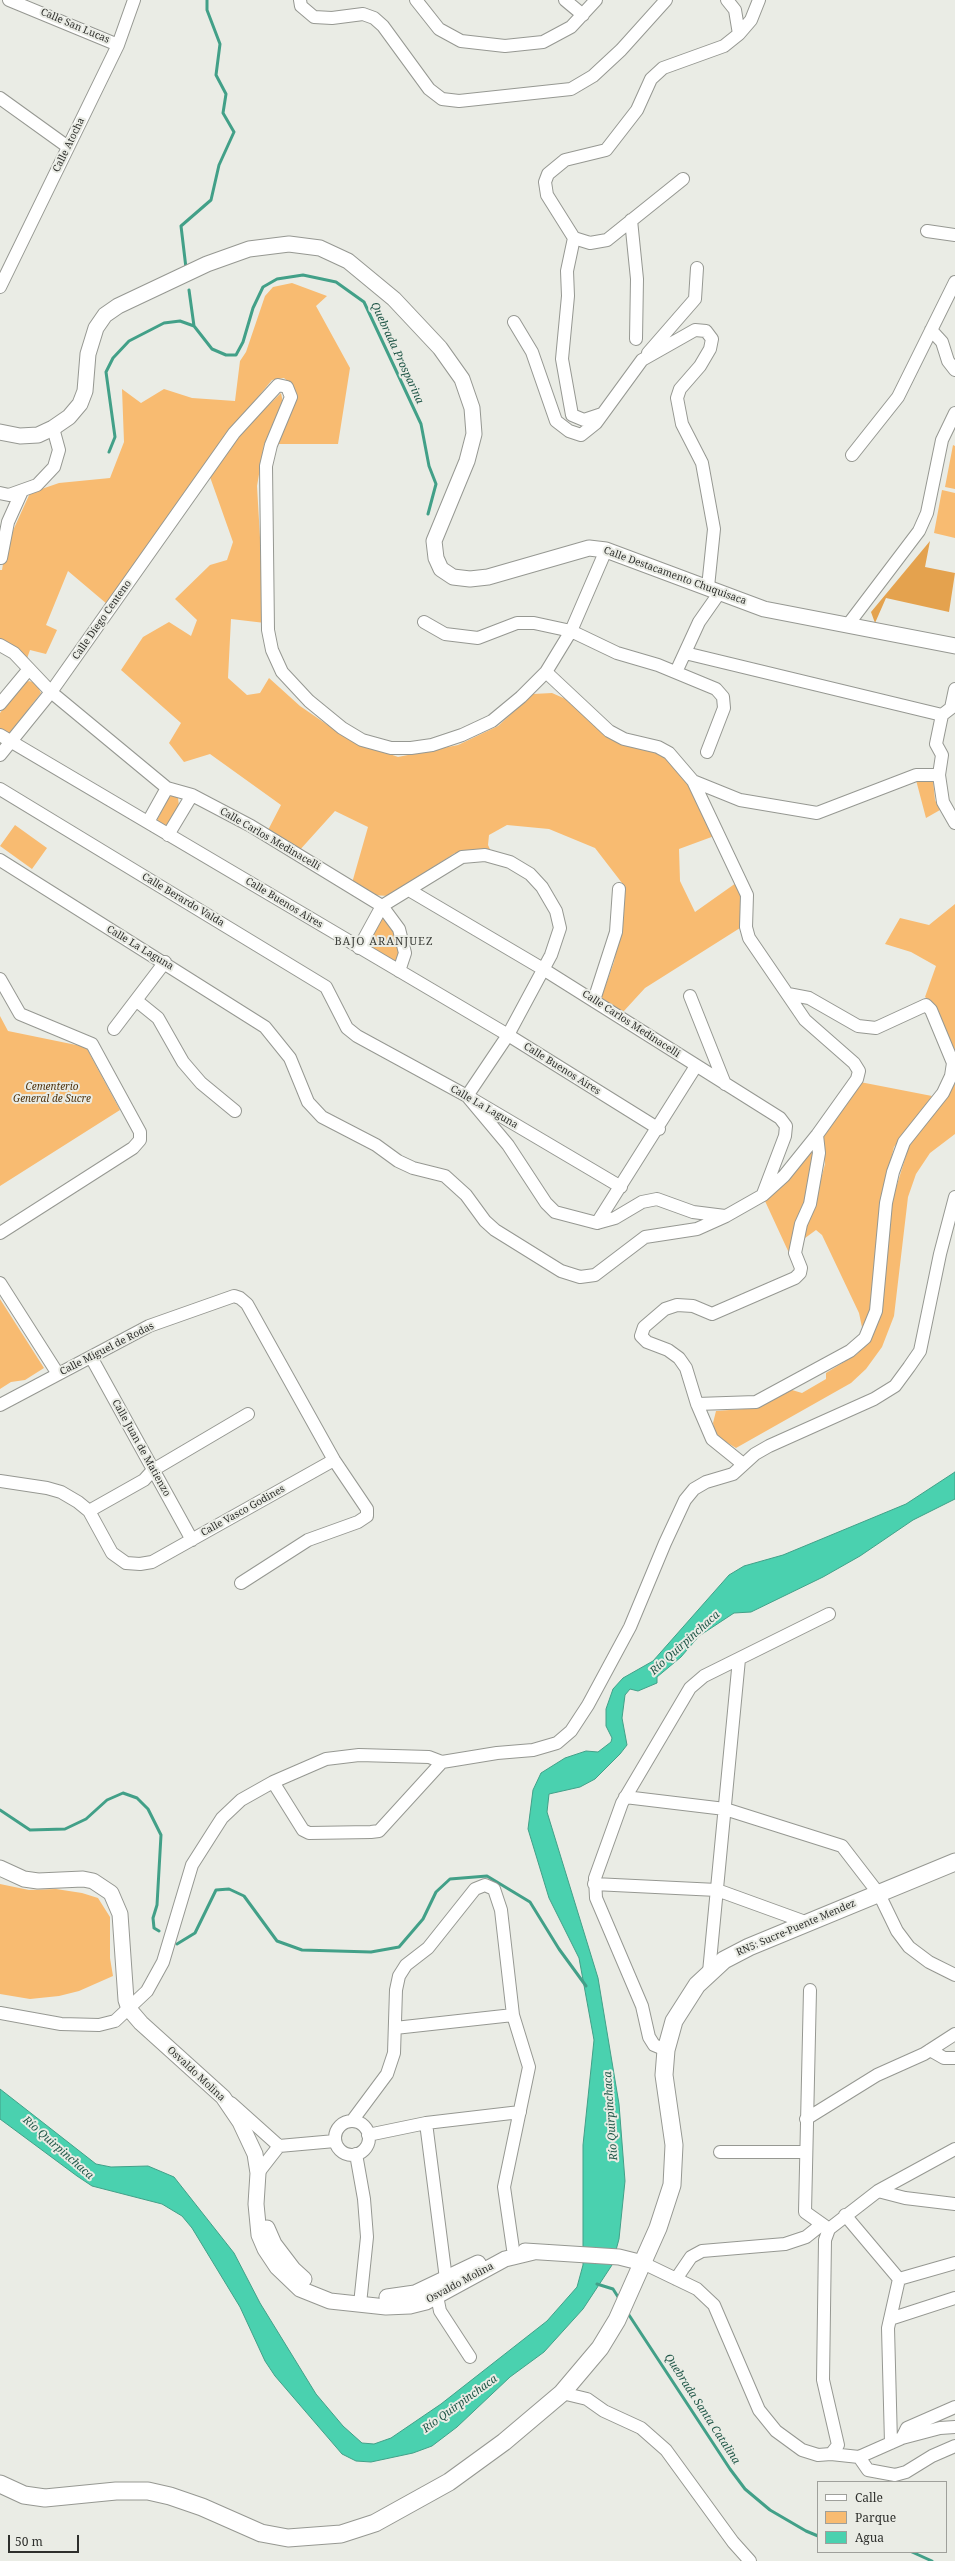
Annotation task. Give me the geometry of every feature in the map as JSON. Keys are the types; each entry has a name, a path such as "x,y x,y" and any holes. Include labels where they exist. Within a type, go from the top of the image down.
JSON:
{"highway":[{"name":"RN5: Sucre-Puente Mendez","path":"0,2484 24,2496 45,2498 116,2491 148,2491 170,2496 202,2507 261,2533 288,2538 341,2534 375,2523 412,2504 449,2482 504,2442 562,2393 600,2348 617,2320 643,2263 666,2206 674,2167 674,2144 664,2075 666,2050 674,2021 683,2004 709,1972 724,1960 749,1947 955,1862"}],"main road":[{"name":"Calle Destacamento Chuquisaca","path":"0,432 20,436 38,435 53,428 69,417 80,404 85,391 91,344 96,328 105,315 153,289 207,264 249,248 289,244 320,248 348,261 394,299 440,348 462,379 472,408 474,434 467,461 434,541 436,558 441,569 453,577 470,579 488,577 589,548 606,550 714,589 764,609 955,646"},
{"path":"0,1868 24,1879 38,1881 83,1879 104,1887 111,1893 120,1914 124,1978 128,2005"},
{"name":"Osvaldo Molina","path":"128,2005 141,2023 223,2097 249,2140 259,2178 256,2204 258,2230 265,2249 277,2267 293,2284 311,2296 330,2301 360,2300 410,2306 449,2283 504,2259 534,2252"},
{"path":"449,2283 500,2252 513,2249 534,2252 567,2252 619,2257 643,2263"}],"street":[{"name":"Calle San Lucas","path":"9,0 26,3 118,45"},
{"name":"Calle Atocha","path":"0,287 3,268 68,148 118,45 134,0"},
{"path":"300,0 301,6 314,17 332,18 363,14 374,18 383,26 428,89 442,99 459,101 571,90 593,76 621,50 666,0"},
{"path":"416,0 439,29 462,41 505,46 543,42 571,27 596,0"},
{"path":"565,0 583,15"},
{"path":"727,0 735,10 739,34"},
{"path":"602,414 584,420 572,415 562,358 568,296 568,271 574,238 548,195 545,182 548,174 565,160 606,150 637,110 651,79 664,68 724,46 739,34 751,20 759,0"},
{"path":"0,98 68,148"},
{"path":"574,238 590,243 607,240 683,179"},
{"path":"631,220 637,279 636,339"},
{"path":"927,231 955,235"},
{"path":"514,322 532,352 556,421 569,431 581,435 596,423 642,360 695,299 697,268"},
{"path":"852,456 898,397 955,282"},
{"path":"642,360 695,330 706,331 712,339 710,349 700,366 680,389 677,398 682,424 702,463 714,529 714,589 676,672"},
{"path":"931,330 942,342 948,361 955,370"},
{"name":"Calle Diego Centeno","path":"0,755 6,744 51,692 234,433 278,385 287,387 291,396 271,445 266,466 269,636 282,672 309,701 342,728 362,740 391,748 411,748 432,745 462,735 492,721 521,697 546,672"},
{"path":"847,626 919,531 927,513 942,440 955,413"},
{"path":"0,493 9,495 37,485 54,467 59,450 53,428"},
{"path":"1,558 8,522 22,491"},
{"path":"606,550 570,631 546,672 610,731 624,739 658,747 669,753 694,781 747,895 746,927 749,938 788,994 808,998 858,1026 876,1028 926,1004 931,1010 953,1063 951,1076 943,1093 904,1142 892,1172 886,1202 876,1311 865,1338 850,1351 756,1402 697,1404"},
{"path":"424,622 445,634 478,638 517,623 534,623 570,631 617,653 676,672 716,689 724,697 724,708 707,752"},
{"name":"Calle Carlos Medinacelli","path":"0,644 14,653 51,692 167,788 192,795 251,826 382,906 399,929 405,953 399,971"},
{"path":"685,653 942,715"},
{"path":"0,704 29,669"},
{"path":"955,689 951,708 942,715 936,744 942,755 939,775 943,802 955,823"},
{"name":"Calle Buenos Aires","path":"0,735 6,744 148,822 508,1035 658,1128"},
{"path":"694,781 740,800 817,813 916,775 939,775"},
{"path":"148,822 167,788"},
{"name":"Calle Berardo Valda","path":"0,789 326,987 347,1028"},
{"path":"168,834 192,795"},
{"path":"359,948 382,906 462,857 485,855 510,862 530,874 542,887 556,911 560,928 552,955 508,1035 467,1096 508,1144 546,1203 555,1212 597,1223 615,1218 642,1202 657,1199 693,1212 726,1216"},
{"name":"Calle La Laguna","path":"0,860 165,962 265,1027 290,1058 308,1102 322,1117 376,1145 403,1163 445,1176 456,1184 495,1230 561,1270 580,1277 595,1275 645,1237 697,1229 726,1216 763,1194 784,1176 817,1135 857,1079 859,1071 854,1064 805,1020 788,994"},
{"path":"594,1000 616,932 619,889"},
{"name":"Calle Carlos Medinacelli","path":"409,890 594,1000 780,1118 786,1126 785,1136 763,1194"},
{"path":"114,1029 137,1001 165,962"},
{"path":"0,979 20,1014 92,1044 140,1132 140,1140 133,1148 0,1232"},
{"path":"690,996 725,1084"},
{"path":"137,1001 158,1018 183,1062 201,1083 235,1111"},
{"name":"Calle La Laguna","path":"347,1028 358,1036 467,1096 621,1187"},
{"path":"597,1223 696,1066"},
{"path":"743,1464 712,1439 697,1404 683,1363 668,1350 647,1342 641,1336 644,1328 664,1309 677,1305 693,1306 712,1314 795,1278 800,1273 801,1268 795,1253 801,1224 810,1204 819,1153 817,1135"},
{"path":"0,2013 61,2024 99,2025 115,2022 128,2005 147,1991 162,1962 192,1865 212,1832 222,1818 241,1800 273,1782 326,1758 346,1756 429,1756 442,1762 497,1753 533,1750 557,1743 571,1731 630,1628 685,1500 694,1489 706,1482 733,1474 743,1464 769,1446 874,1399 895,1386 920,1351 940,1254 955,1197"},
{"path":"0,1283 58,1374"},
{"name":"Calle Miguel de Rodas","path":"0,1405 149,1326 234,1296 240,1298 246,1304 334,1460"},
{"name":"Calle Juan de Matienzo","path":"90,1357 192,1540"},
{"path":"0,1481 61,1492 89,1511 144,1480 153,1470 248,1414"},
{"path":"241,1583 308,1540 358,1522 367,1516 367,1509 334,1460"},
{"name":"Calle Vasco Godines","path":"89,1511 112,1553 126,1563 140,1564 152,1562 334,1460"},
{"path":"666,2050 654,2045 649,2037 644,2011 596,1898 594,1884 625,1797 690,1688 704,1676 829,1614"},
{"path":"709,1972 739,1659"},
{"path":"273,1782 303,1830 309,1833 371,1832 379,1831 442,1762"},
{"path":"625,1797 724,1809 842,1846 879,1894 897,1931 909,1947 929,1962 955,1975"},
{"path":"594,1884 717,1890 808,1923"},
{"path":"352,2121 363,2125 368,2135 367,2145 356,2154 345,2154 335,2141 338,2127 352,2121 387,2074 394,2053 399,1976 406,1965 428,1948 475,1889 485,1885 494,1889 498,1899 513,2015 529,2067 504,2187 513,2249"},
{"path":"810,1990 805,2212 825,2227"},
{"path":"395,2028 513,2015"},
{"path":"806,2119 877,2075 930,2050 955,2034"},
{"path":"930,2050 944,2058 955,2058"},
{"path":"223,2097 280,2146 335,2141"},
{"path":"368,2135 426,2123 520,2112"},
{"path":"426,2123 449,2283"},
{"path":"259,2178 280,2146"},
{"path":"676,2278 691,2258 702,2251 785,2244 806,2237 845,2215 878,2191 955,2149"},
{"path":"720,2152 806,2152"},
{"path":"356,2154 364,2199 367,2237 360,2300"},
{"path":"878,2191 905,2198 955,2204"},
{"path":"845,2215 899,2279"},
{"path":"825,2227 823,2380 838,2445 831,2454"},
{"path":"643,2263 697,2288 714,2305 759,2410 776,2430 802,2450 818,2456 831,2454 859,2457 902,2438 940,2428 955,2427"},
{"path":"899,2279 954,2268"},
{"path":"891,2443 888,2328 899,2279"},
{"path":"434,2292 440,2311 470,2357"},
{"path":"890,2318 955,2298"},
{"path":"562,2393 587,2399 604,2411 641,2428 666,2450 733,2542 750,2561"},
{"path":"902,2438 907,2428 955,2407"},
{"path":"859,2457 868,2470 895,2475 906,2472 932,2456 955,2446"}],"green space":[{"path":"292,283 327,296 316,306 350,368 338,444 275,444 296,402 293,386 284,378 272,380 234,426 107,604 68,571 46,625 57,630 46,654 30,650 24,667 0,648 0,570 2,570 6,546 30,493 59,483 110,478 124,442 122,389 141,403 164,389 192,398 235,401 240,361 246,352 265,296 273,287"},
{"path":"281,393 284,408 264,445 257,486 265,623 231,619 228,678 247,695 260,693 269,678 300,706 348,739 398,757 458,745 498,726 533,694 552,693 577,704 612,736 662,754 678,767 717,835 679,849 680,881 695,912 736,883 745,902 740,928 645,988 623,1012 601,998 614,962 623,917 622,883 595,848 549,829 507,825 489,835 488,845 494,858 484,854 455,853 389,896 371,895 352,883 368,827 335,811 298,852 267,832 281,805 210,754 184,762 169,743 181,723 121,670 143,637 169,622 191,636 197,620 175,599 210,565 227,560 233,542 210,477 238,435"},
{"path":"953,445 955,446 955,489 945,487"},
{"path":"942,490 955,493 955,538 934,533"},
{"path":"29,681 36,683 41,693 9,734 0,729 0,713 20,685"},
{"path":"916,780 933,780 935,800 940,810 926,818"},
{"path":"173,795 178,798 179,806 168,827 159,825 157,820 169,797"},
{"path":"15,825 47,848 32,869 0,846"},
{"path":"955,904 955,1054 934,1005 925,997 936,966 911,952 885,944 900,918 929,925"},
{"path":"383,913 397,933 402,955 397,965 367,949 367,941"},
{"name":"Cementerio General de Sucre","path":"0,1016 8,1031 86,1047 120,1110 0,1186"},
{"path":"860,1082 932,1096 894,1147 880,1203 871,1308 863,1332 859,1313 822,1235 816,1230 801,1241 815,1201 825,1164 822,1138"},
{"path":"955,1082 955,1134 930,1153 916,1174 908,1197 894,1316 882,1347 866,1369 851,1383 736,1448 716,1436 713,1423 716,1411 757,1408 792,1390 802,1393 826,1379 826,1373 857,1354 868,1343 891,1204 909,1146"},
{"path":"812,1150 816,1168 807,1203 800,1213 789,1253 765,1201 793,1174"},
{"path":"0,1299 44,1368 25,1380 11,1382 0,1389"},
{"path":"0,1884 29,1890 56,1889 82,1893 98,1898 110,1917 110,1958 113,1976 79,1991 59,1996 30,1999 0,1994"}],"shaded area":[{"path":"930,541 925,567 955,573 949,612 886,598 875,623 871,612"}],"water":[{"name":"Río Quirpinchaca","path":"955,1472 955,1499 913,1520 860,1556 823,1577 751,1612 734,1613 699,1636 681,1657 657,1677 657,1683 638,1691 630,1689 625,1695 622,1718 627,1745 595,1779 580,1787 549,1794 547,1812 598,1978 619,2104 625,2181 619,2239 612,2265 583,2309 544,2352 510,2377 457,2427 432,2446 413,2453 371,2462 356,2461 342,2454 275,2376 265,2361 240,2307 192,2228 182,2216 162,2204 92,2186 77,2176 0,2119 0,2089 96,2164 111,2167 148,2166 174,2177 234,2253 260,2303 316,2394 343,2426 362,2443 374,2444 391,2438 441,2404 547,2321 577,2287 583,2265 583,2145 594,2040 579,1958 549,1898 528,1829 533,1790 541,1773 565,1758 586,1751 598,1752 611,1742 612,1738 606,1726 606,1709 613,1689 623,1678 653,1661 729,1575 744,1566 783,1555 906,1504"}],"waterway":[{"name":"Quebrada Prosparina","path":"186,268 181,226 211,200 219,165 234,132 223,113 226,94 216,75 220,44 207,10 207,0"},
{"name":"Quebrada Prosparina","path":"189,290 194,326 212,349 226,355 236,355 243,342 253,308 263,287 277,279 303,275 336,282 364,302 421,424 429,466 436,484 428,514"},
{"path":"109,452 115,437 106,372 113,358 129,341 164,323 180,321 194,326"},
{"path":"0,1810 30,1830 65,1829 86,1819 107,1800 123,1793 137,1798 148,1809 161,1835 157,1905 153,1918 154,1928 159,1931"},
{"path":"177,1944 195,1933 216,1890 229,1889 244,1896 277,1941 302,1950 371,1952 399,1947 423,1919 436,1892 450,1879 487,1876 530,1902 559,1949 586,1986"},
{"name":"Quebrada Santa Catalina","path":"597,2284 613,2289 620,2300"},
{"name":"Quebrada Santa Catalina","path":"627,2312 730,2469 745,2489 770,2510 806,2531 817,2536"},
{"name":"Quebrada Santa Catalina","path":"914,2553 932,2561"}],"district":[{"name":"BAJO ARANJUEZ","path":"384,942"}]}
